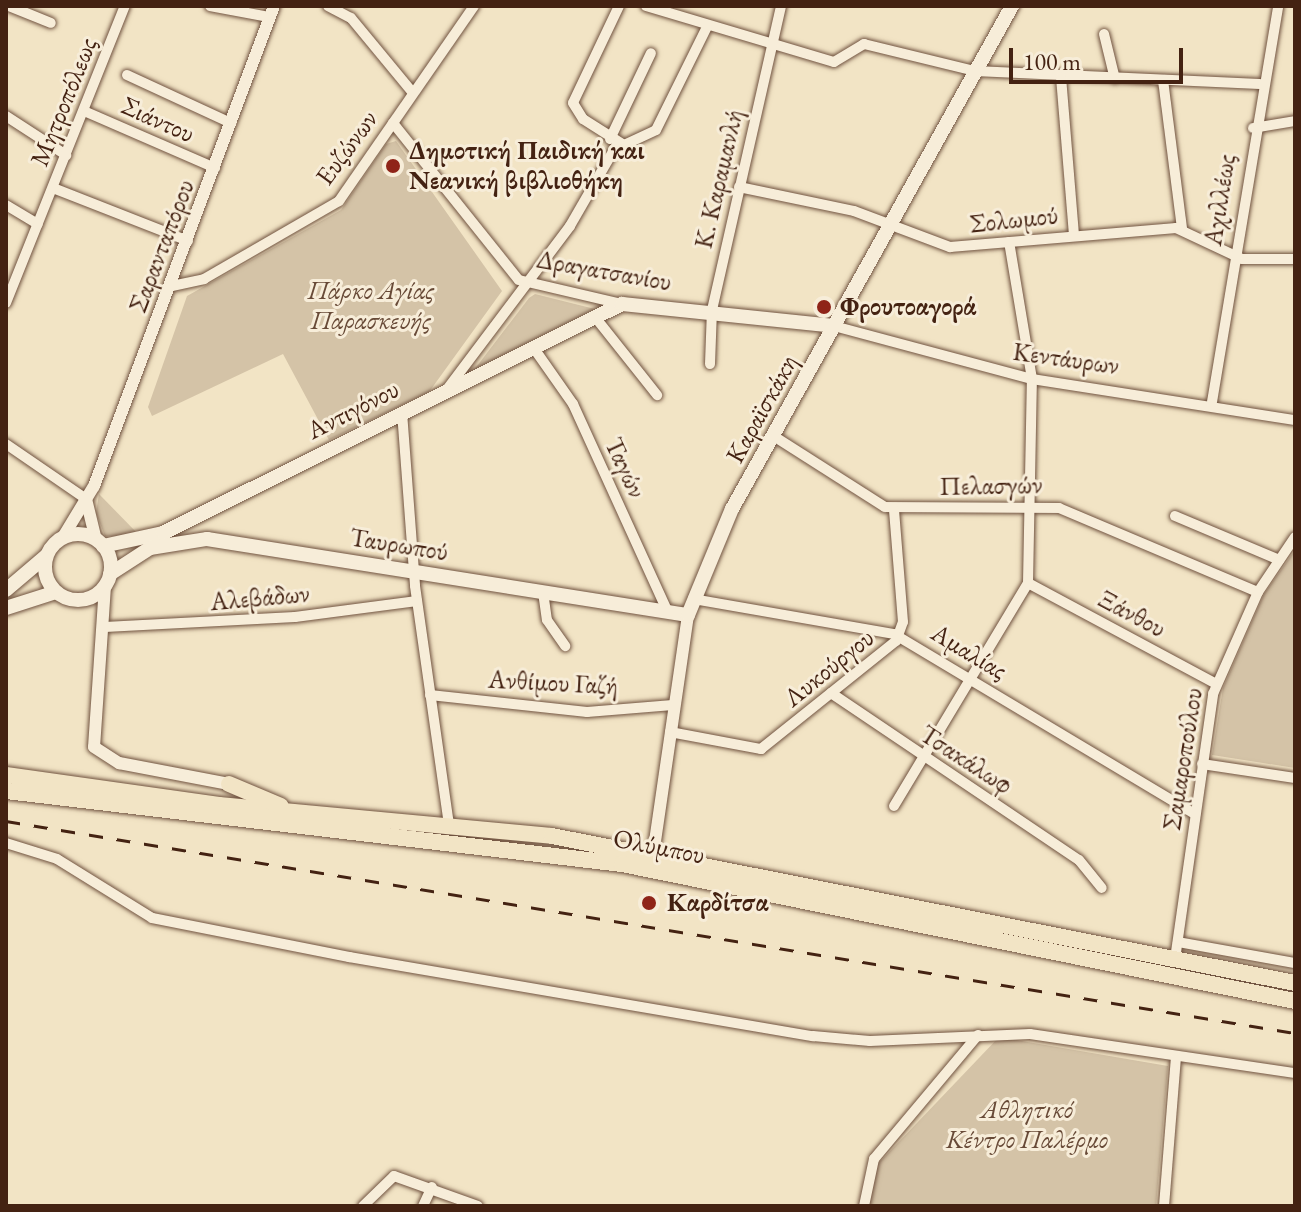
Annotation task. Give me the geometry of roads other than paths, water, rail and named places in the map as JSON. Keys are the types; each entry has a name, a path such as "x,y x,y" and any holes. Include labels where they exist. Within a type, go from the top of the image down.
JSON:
{"main road":[{"name":"Καραϊσκάκη","path":"688,615 732,509 775,437 1012,6"},
{"name":"Δραγατσανίου","path":"622,304 712,310 834,326"},
{"name":"Αντιγόνου","path":"100,543 155,537 622,304"},
{"path":"6,590 63,537 100,543 107,580 78,600 56,592 6,608"},
{"name":"Ταυρωπού","path":"107,580 150,548 207,539 688,615"},
{"path":"46,556 56,592"},
{"name":"Ολύμπου","path":"6,775 317,816 449,824 1176,950 1295,983"},
{"path":"229,784 317,816"},
{"name":"Ολύμπου","path":"6,791 652,861 1295,1001"}],"street":[{"path":"9,6 51,23"},
{"name":"Μητροπόλεως","path":"7,299 125,6"},
{"path":"210,6 272,10 281,6"},
{"path":"328,6 351,18 413,93"},
{"name":"Ευζώνων","path":"172,286 204,279 330,208 474,6"},
{"path":"619,6 573,103 614,141 634,144 656,130 708,25"},
{"path":"646,6 834,62 869,45 975,71 1260,84"},
{"name":"Κ. Καραμανλή","path":"710,364 712,310 781,6"},
{"name":"Αχιλλέως","path":"1212,402 1260,84 1278,6"},
{"name":"Σαρανταπόρου","path":"63,537 94,486 172,286 272,10"},
{"path":"1104,34 1115,79"},
{"path":"447,390 528,285 614,141 651,53"},
{"path":"127,75 231,123"},
{"path":"1061,77 1074,235"},
{"path":"1163,80 1182,229 1233,256 1295,259"},
{"name":"Σιάντου","path":"84,111 215,168"},
{"path":"6,116 66,155"},
{"path":"1253,128 1295,121"},
{"name":"Δραγατσανίου","path":"393,123 500,261 528,285 622,304"},
{"name":"Σολωμού","path":"739,187 891,225 950,247 1182,229"},
{"path":"53,188 188,241"},
{"path":"6,205 38,224"},
{"path":"894,806 1028,583 1032,379 1009,242"},
{"path":"595,317 657,395"},
{"name":"Κεντάυρων","path":"834,326 1032,379 1212,402 1295,420"},
{"name":"Ταγών","path":"533,347 573,404 668,612"},
{"path":"402,412 417,601 449,824"},
{"path":"775,437 894,509"},
{"path":"6,444 86,499 100,543"},
{"name":"Πελασγών","path":"894,509 1030,505 1087,517 1258,592"},
{"name":"Λυκούργου","path":"670,732 758,750 900,637 894,509"},
{"path":"1175,516 1279,560"},
{"name":"Σαμαροπούλου","path":"1176,950 1216,684 1258,592 1295,537"},
{"path":"107,580 105,627 91,726 99,754 229,784"},
{"name":"Ξάνθου","path":"1028,583 1216,684"},
{"path":"543,592 547,620 565,646"},
{"name":"Αμαλίας","path":"693,599 900,637 1195,814"},
{"name":"Αλεβάδων","path":"105,627 295,617 417,601"},
{"name":"Καραϊσκάκη","path":"652,861 688,615"},
{"name":"Τσακάλωφ","path":"831,693 921,759 1079,860 1102,888"},
{"name":"Ανθίμου Γαζή","path":"430,695 587,712 673,705"},
{"path":"1202,764 1295,778"},
{"path":"6,843 66,863 127,907 182,925 813,1036 870,1041 1030,1034 1176,1058 1295,1073"},
{"path":"1176,950 1295,963"},
{"path":"864,1206 874,1159 978,1035"},
{"path":"1164,1206 1176,1058"},
{"path":"363,1206 386,1178 432,1187 477,1203"},
{"path":"423,1206 432,1187"}],"railway":[{"path":"6,821 1295,1033"}],"place":[{"name":"Δημοτική Παιδική και Νεανική βιβλιοθήκη","path":"393,166"},
{"name":"Φρουτοαγορά","path":"824,307"},
{"name":"Καρδίτσα","path":"649,903"}],"park label":[{"name":"Πάρκο Αγίας Παρασκευής","path":"371,306"},
{"name":"Αθλητικό Κέντρο Παλέρμο","path":"1027,1125"}]}
